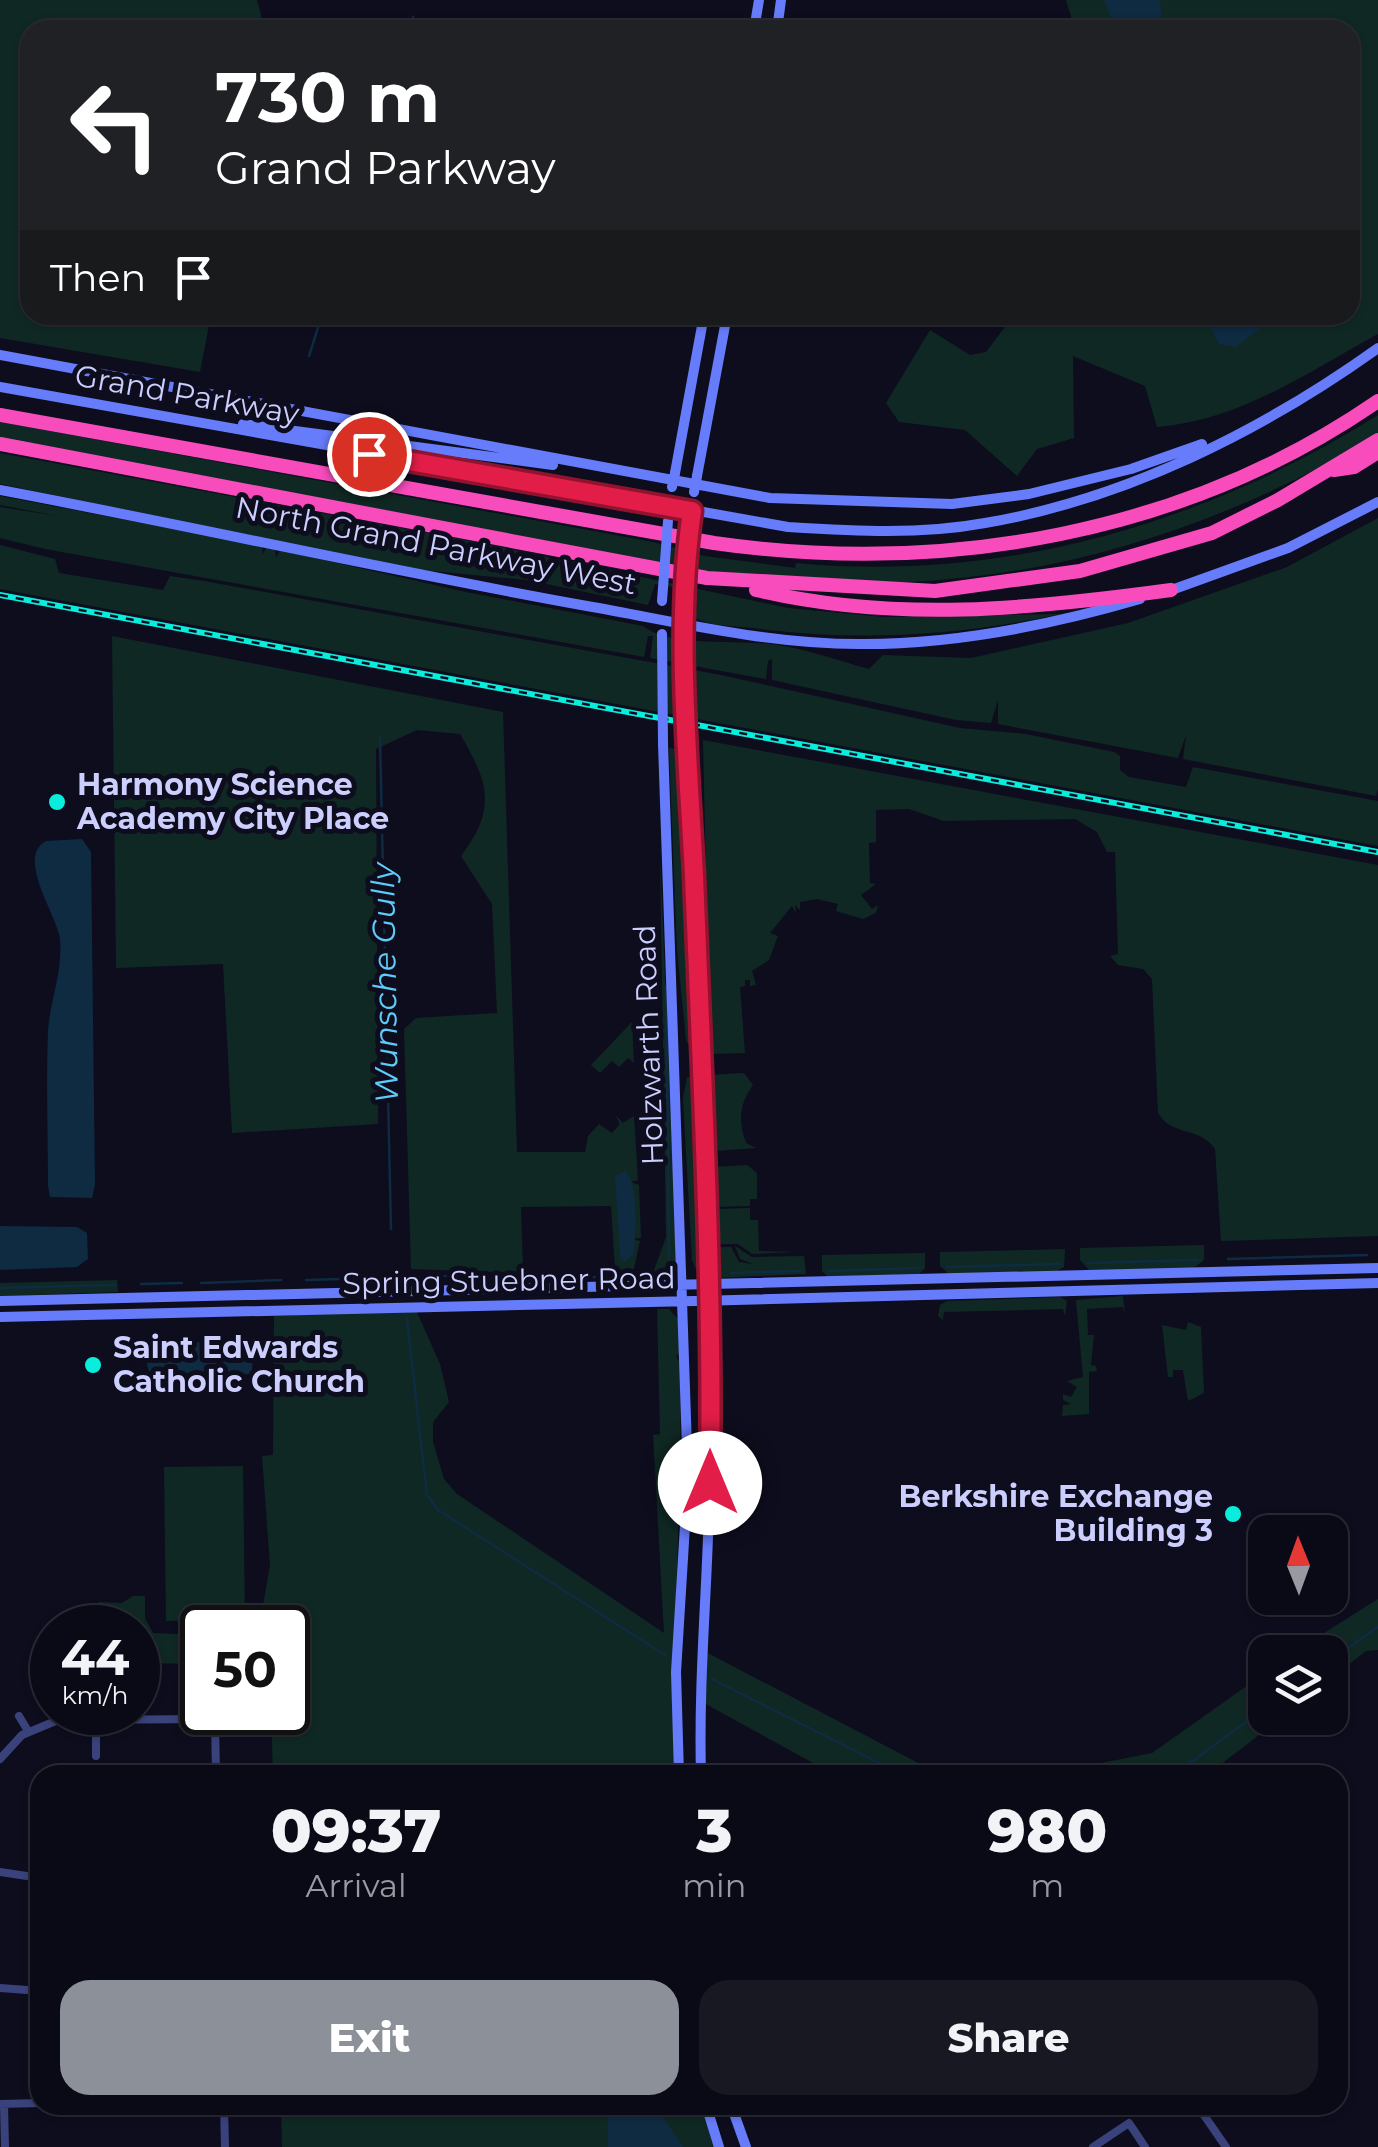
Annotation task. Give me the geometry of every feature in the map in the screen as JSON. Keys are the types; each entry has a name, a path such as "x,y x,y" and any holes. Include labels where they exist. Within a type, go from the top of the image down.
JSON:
{"highway":[{"name":"North Grand Parkway West","path":"0,415 714,543 813,553 911,555 1071,533 1180,502 1284,456 1378,401"},
{"name":"North Grand Parkway West","path":"0,444 707,578 935,591 1080,571 1212,533 1378,440"},
{"path":"1328,471 1354,467 1378,452"},
{"path":"707,578 806,602 892,612 998,610 1170,590"}],"main road":[{"name":"Holzwarth Road","path":"679,1765 676,1672 688,1478 663,744 662,601 672,487 702,325"},
{"name":"Holzwarth Road","path":"700,1765 699,1651 710,1457 686,606 694,492 725,325"},
{"path":"0,355 770,498 952,504 1028,494 1130,470 1240,430 1328,384 1378,348"},
{"name":"Grand Parkway","path":"0,386 670,508 788,527 887,532 982,524 1060,507 1152,476 1240,430"},
{"path":"58,397 434,452 636,474"},
{"name":"North Grand Parkway West","path":"0,490 686,626 864,644 958,638 1083,616 1288,548 1378,502"},
{"name":"Spring Stuebner Road","path":"0,1301 683,1288 1378,1268"},
{"path":"1210,1289 1215,1272"},
{"name":"Spring Stuebner Road","path":"0,1317 707,1304 1378,1284"},
{"path":"267,1294 268,1310"},
{"path":"125,1298 125,1314"},
{"path":"683,1549 706,1551"},
{"path":"709,2115 719,2147"},
{"path":"735,2115 746,2147"}],"street":[{"path":"0,1760 28,1731 19,1716"},
{"path":"160,1719 214,1719 216,1765"},
{"path":"96,1735 96,1756"},
{"path":"0,1872 30,1876"},
{"path":"0,1988 30,1990"},
{"path":"4,2147 2,2104 30,2103"},
{"path":"224,2115 225,2147"},
{"path":"1204,2115 1226,2147"},
{"path":"1093,2147 1129,2123 1145,2147"}],"green space":[{"path":"0,0 257,0 262,20 20,20 20,325 209,325 200,372 0,338"},
{"path":"1066,0 1378,0 1378,334 1245,405 1188,423 1157,427 1145,386 1073,356 1074,438 1037,449 1017,476 965,430 899,422 886,403 930,330 970,355 986,352 1006,325 1360,325 1360,20 1072,20"},
{"path":"1378,415 1378,435 1298,478 1217,514 1135,543 1052,564 967,577 881,583 793,581 702,570 0,438 0,422 653,542 705,556 795,568 796,563 873,567 949,564 1025,554 1099,537 1172,515 1243,487"},
{"path":"0,453 481,543 788,608 883,617 1061,614 907,635 831,635 722,625 693,617 693,590 655,584 648,605 527,580 421,570 0,484"},
{"path":"0,496 262,546 263,554 267,546 275,548 276,558 280,550 461,591 643,626 670,637 779,645 869,669 883,655 971,658 1128,623 1287,567 1378,518 1378,789 1376,796 1183,759 1186,735 1178,758 998,724 998,700 991,723 956,720 772,680 772,659 768,661 766,679 650,658 653,636 648,636 644,657 45,549 0,538 0,507 58,516 0,505"},
{"path":"0,545 55,559 59,573 163,590 170,576 204,581 721,675 960,728 1026,734 1114,752 1120,756 1120,770 1129,777 1186,787 1193,767 1378,801 1378,846 0,589"},
{"path":"112,636 503,712 517,1152 585,1152 588,1136 599,1124 612,1133 620,1124 615,1115 623,1123 634,1116 638,1180 631,1182 639,1185 641,1238 632,1239 640,1241 632,1277 616,1284 611,1206 521,1207 523,1273 411,1269 404,1029 416,1018 497,1013 492,904 461,856 480,824 485,796 477,767 460,734 417,730 376,749 378,1124 232,1133 223,964 116,968"},
{"path":"703,740 1378,865 1378,1236 1221,1241 1215,1149 1202,1137 1171,1126 1158,1113 1152,979 1143,969 1118,965 1110,956 1118,954 1115,852 1107,852 1097,832 1075,819 944,821 909,809 876,810 876,842 869,843 870,883 876,884 861,895 872,909 878,905 876,913 863,919 836,911 838,904 817,899 800,902 800,910 795,905 796,913 792,906 770,933 778,936 769,960 752,971 756,985 750,986 750,980 745,980 745,986 740,987 745,1053 710,1054"},
{"path":"669,748 681,750 692,1052 686,1040 677,950"},
{"path":"660,856 677,1265 671,1260 676,1273 665,1282 656,1280 653,1273 666,1237"},
{"path":"632,1022 634,1063 628,1058 619,1067 612,1061 600,1073 591,1065"},
{"path":"744,1073 753,1085 741,1113 742,1127 746,1143 756,1148 715,1151 710,1075"},
{"path":"687,1077 691,1077 696,1095 697,1272 692,1260 683,1099"},
{"path":"747,1165 757,1173 757,1199 750,1199 750,1206 713,1207 713,1167"},
{"path":"750,1208 750,1220 758,1220 759,1251 798,1252 752,1254 738,1244 715,1244 714,1209"},
{"path":"1204,1245 1204,1260 1194,1268 1090,1271 1080,1260 1080,1248"},
{"path":"735,1246 752,1257 804,1256 806,1274 716,1278 716,1247 731,1247 739,1262 753,1264 740,1259"},
{"path":"1065,1249 1064,1267 1055,1272 950,1275 940,1266 940,1252"},
{"path":"925,1253 925,1268 918,1275 828,1277 822,1271 822,1255"},
{"path":"117,1280 118,1292 0,1296 0,1283"},
{"path":"1123,1296 1125,1315 1123,1307 1087,1309 1088,1335 1094,1335 1091,1365 1097,1371 1089,1372 1089,1414 1062,1416 1063,1405 1071,1404 1063,1400 1063,1394 1071,1397 1077,1387 1067,1381 1083,1377 1076,1300"},
{"path":"1060,1297 1067,1301 1065,1316 1063,1309 944,1312 943,1320 938,1316 940,1305 947,1301"},
{"path":"657,1309 669,1309 678,1319 680,1352 676,1356 680,1364 680,1415 674,1765 273,1765 272,1735 310,1735 310,1605 263,1605 270,1565 262,1456 273,1455 274,1316 416,1310 440,1364 449,1402 433,1422 433,1442 444,1479 457,1494 664,1633 653,1435 660,1434"},
{"path":"1188,1322 1201,1327 1204,1393 1188,1401 1183,1370 1173,1370 1173,1377 1168,1377 1162,1325 1186,1330"},
{"path":"243,1466 245,1605 180,1605 180,1621 166,1621 164,1467"},
{"path":"133,1596 145,1596 145,1605 98,1605 98,1602 122,1603"},
{"path":"1378,1599 1378,1650 1366,1651 1348,1665 1348,1635 1321,1635"},
{"path":"160,1633 180,1634 180,1664 160,1663"},
{"path":"704,1651 922,1765 817,1765 704,1703"},
{"path":"1248,1685 1248,1735 1259,1735 1220,1765 1090,1765 1152,1753"},
{"path":"281,2115 705,2115 715,2147 282,2147"}],"water":[{"path":"1104,0 1160,0 1162,20 1112,20"},
{"path":"1260,325 1236,347 1219,344 1211,328"},
{"path":"82,839 91,852 95,1185 92,1198 50,1197 48,1031 60,963 60,939 35,860 46,841"},
{"path":"625,1171 633,1187 636,1222 634,1254 625,1262 620,1258 615,1176"},
{"path":"0,1226 77,1227 87,1233 88,1259 77,1267 0,1270"},
{"path":"236,1341 253,1346 252,1374 163,1376 149,1372 142,1344"},
{"path":"607,2115 662,2115 683,2147 608,2147"}],"waterway":[{"path":"309,356 319,325"},
{"name":"Wunsche Gully","path":"380,738 391,1229"},
{"path":"666,986 669,1259"},
{"path":"1228,1259 1367,1255"},
{"path":"1087,1263 1198,1260"},
{"path":"947,1267 1059,1264"},
{"path":"829,1271 919,1268"},
{"path":"731,1273 800,1271"},
{"path":"442,1276 479,1276"},
{"path":"500,1277 560,1279"},
{"path":"578,1278 596,1277"},
{"path":"306,1280 373,1278"},
{"path":"201,1283 281,1280"},
{"path":"141,1284 182,1283"},
{"path":"0,1288 116,1285"},
{"name":"Wunsche Gully","path":"407,1319 427,1495 438,1510 665,1655"},
{"name":"Wunsche Gully","path":"1348,1648 1378,1627"},
{"name":"Wunsche Gully","path":"712,1679 883,1765"},
{"name":"Wunsche Gully","path":"1187,1765 1248,1720"}],"railway":[{"path":"0,595 1378,852"}],"place":[{"name":"Harmony Science Academy City Place","path":"57,802"},
{"name":"Saint Edwards Catholic Church","path":"93,1365"},
{"name":"Berkshire Exchange Building 3","path":"1233,1514"}],"route":[{"path":"369,454 692,511 686,606 688,749 702,1066 710,1483"}]}
